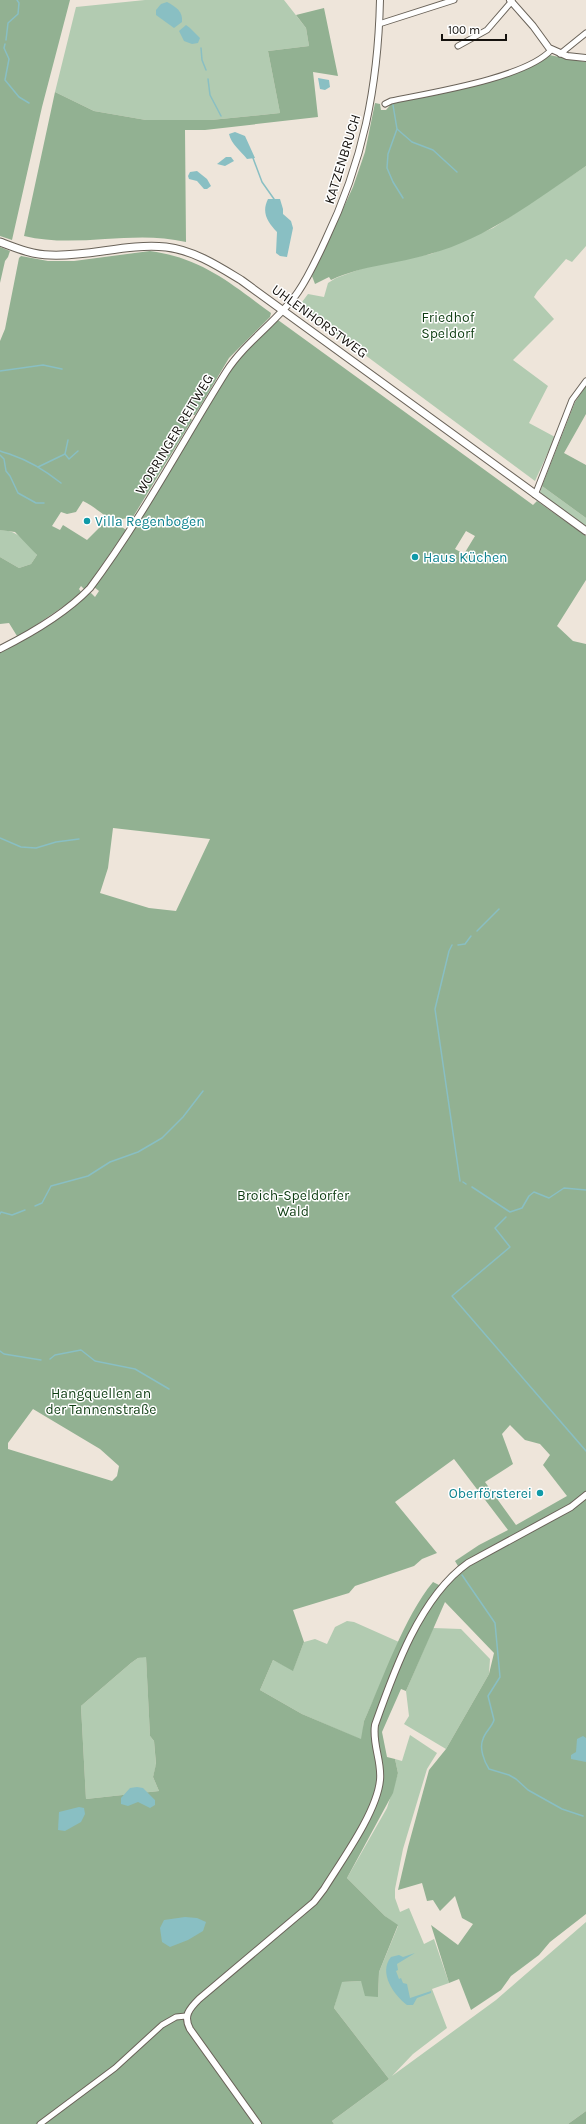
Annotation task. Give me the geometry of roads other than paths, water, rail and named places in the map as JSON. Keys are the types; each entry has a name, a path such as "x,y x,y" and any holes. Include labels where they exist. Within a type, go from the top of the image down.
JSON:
{"main road":[{"name":"UHLENHORSTWEG","path":"0,242 26,251 49,256 76,255 148,246 185,252 224,269 283,310 586,531"}],"street":[{"name":"KATZENBRUCH","path":"283,310 298,293 309,273 350,184 365,133 372,98 380,0"},
{"path":"379,24 454,0"},
{"path":"458,46 487,30 511,1 551,50 560,54 586,58"},
{"path":"560,54 586,33"},
{"path":"385,104 391,101 470,84 504,74 541,59 551,50"},
{"name":"WORRINGER REITWEG","path":"0,649 32,633 79,599 90,588 175,457 228,370 247,346 283,310"},
{"path":"535,495 572,400 586,381"},
{"path":"258,2124 190,2029 186,2016 189,2009 314,1902 332,1876 375,1802 380,1778 374,1742 375,1725 417,1623 435,1594 452,1576 468,1563 571,1507 586,1495"},
{"path":"40,2124 114,2068 162,2025 176,2017 186,2016"}],"water":[{"path":"167,2 180,12 182,18 182,22 174,28 156,15 156,10 161,4"},
{"path":"186,25 200,38 198,43 192,44 184,41 179,31"},
{"path":"318,78 329,80 330,87 325,90 320,89"},
{"path":"235,132 245,136 255,158 247,159 234,144 229,134"},
{"path":"226,157 231,157 234,161 225,166 217,164"},
{"path":"197,171 207,179 211,186 207,189 204,189 197,181 189,179 188,176 190,172"},
{"path":"268,199 280,199 283,214 291,221 293,228 287,257 280,256 276,253 277,232 268,221 265,213"},
{"path":"583,1736 586,1738 586,1762 571,1759 571,1755 576,1752 577,1739"},
{"path":"130,1788 143,1788 155,1800 155,1805 150,1808 138,1802 128,1806 121,1804 121,1798"},
{"path":"79,1807 84,1808 85,1814 81,1822 65,1831 58,1830 59,1812"},
{"path":"185,1917 197,1918 206,1922 203,1931 188,1940 170,1947 162,1942 160,1928 164,1920"},
{"path":"415,1953 397,1964 398,1970 396,1971 399,1979 401,1978 403,1983 407,1984 410,1998 431,1991 431,1993 417,1998 413,2005 407,2005 397,1996 389,1983 386,1970 387,1963 391,1957 399,1955 403,1957"}],"waterway":[{"path":"6,40 8,23 18,14 19,3 17,0"},
{"path":"5,44 4,48 9,59 5,80 19,97 29,103"},
{"path":"201,48 202,60 206,70"},
{"path":"208,79 210,95 221,116"},
{"path":"393,105 397,129 388,154 387,168 393,182 403,198"},
{"path":"397,129 412,142 433,150 457,172"},
{"path":"253,158 262,182 274,199"},
{"path":"0,371 43,365 62,369"},
{"path":"38,467 65,454 68,440"},
{"path":"0,451 19,457 44,471 61,483"},
{"path":"65,454 69,459 78,451"},
{"path":"0,455 4,459 6,471 18,493 36,503 44,503"},
{"path":"0,838 21,847 36,848 56,842 79,839"},
{"path":"477,931 499,909"},
{"path":"458,945 465,944 471,936"},
{"path":"452,945 449,951 435,1009 460,1181"},
{"path":"35,1206 42,1203 51,1186 88,1176 110,1162 138,1152 162,1138 183,1117 203,1091"},
{"path":"472,1187 510,1212 522,1208 529,1196 534,1192 549,1198 564,1188 586,1190"},
{"path":"0,1214 1,1212 12,1215 25,1210"},
{"path":"506,1217 495,1228 510,1247 452,1296 586,1451"},
{"path":"50,1359 55,1355 81,1350 95,1361 135,1369 169,1389"},
{"path":"0,1351 4,1354 41,1360"},
{"path":"462,1575 495,1623 500,1677 488,1696 494,1720 484,1736 482,1743 483,1754 487,1766 489,1769 509,1775 516,1779 528,1790 562,1809 583,1816"}],"place":[{"name":"Villa Regenbogen","path":"87,521"},
{"name":"Haus Küchen","path":"415,557"},
{"name":"Oberförsterei","path":"540,1493"}],"park label":[{"name":"Friedhof Speldorf","path":"448,326"},
{"name":"Broich-Speldorfer Wald","path":"293,1204"},
{"name":"Hangquellen an der Tannenstraße","path":"101,1402"}]}
